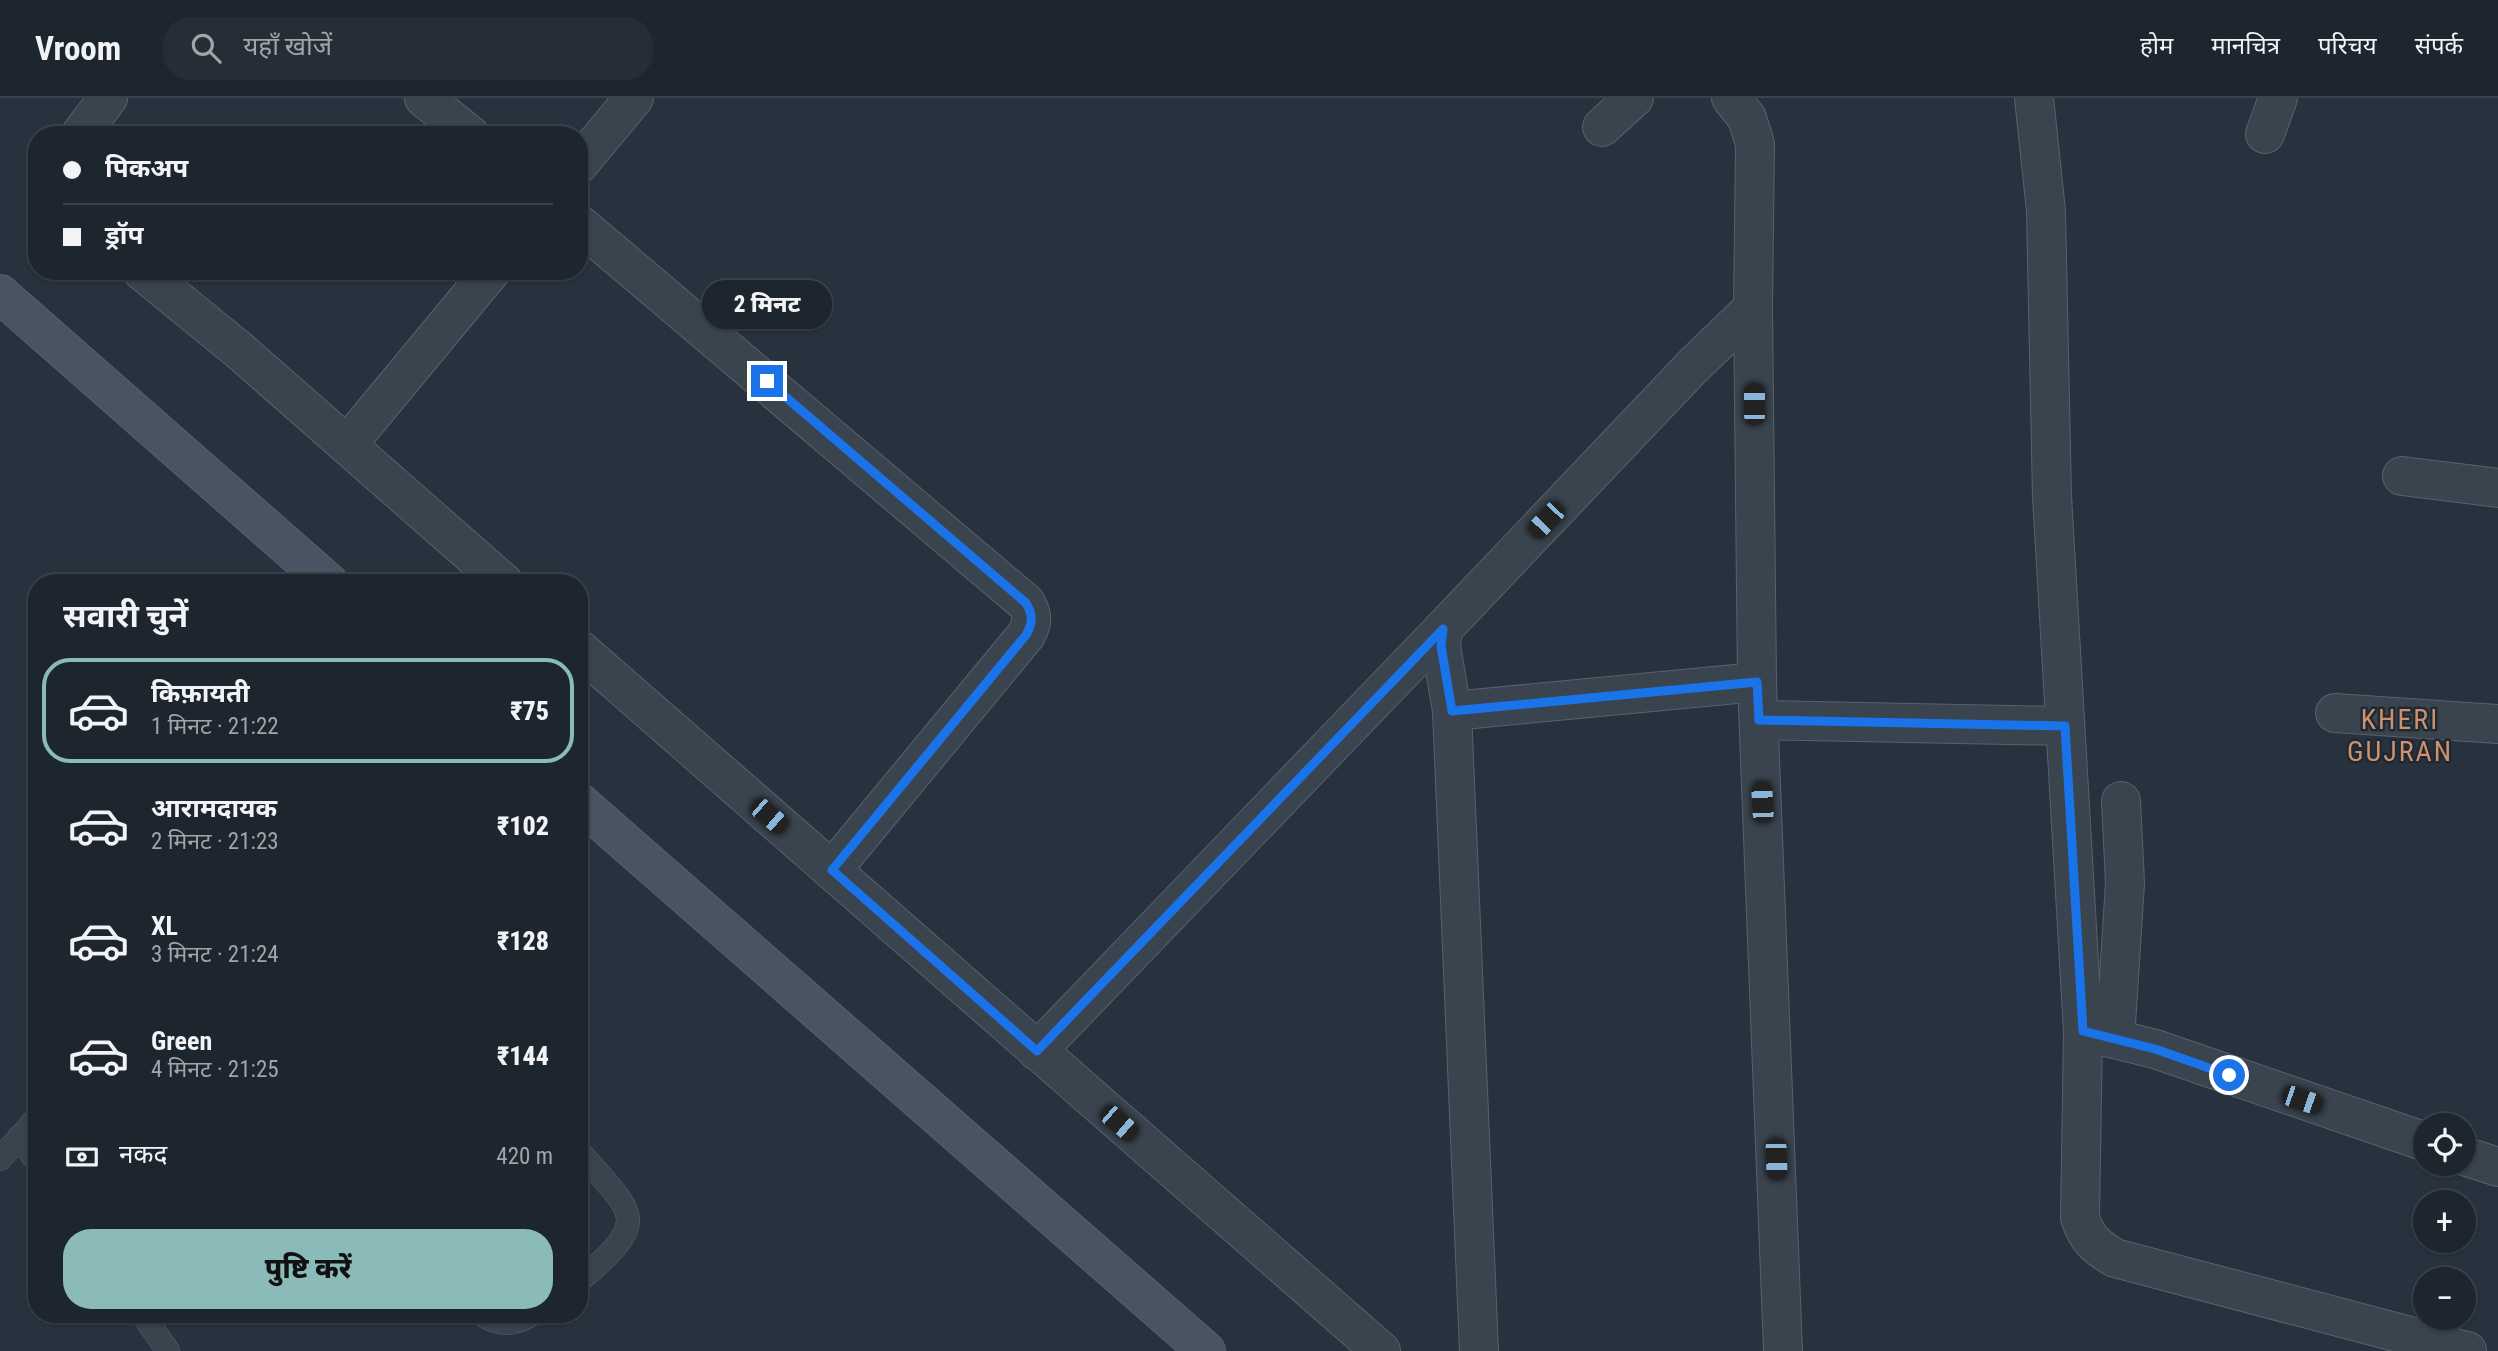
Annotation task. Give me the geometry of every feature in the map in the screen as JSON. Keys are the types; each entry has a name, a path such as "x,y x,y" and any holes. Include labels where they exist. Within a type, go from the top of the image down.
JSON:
{"street":[{"path":"87,126 108,98"},
{"path":"424,98 459,126"},
{"path":"588,153 634,98"},
{"path":"1602,127 1634,98"},
{"path":"1731,98 1747,118 1755,144 1753,309 1757,682 1783,1351"},
{"path":"2034,98 2046,211 2052,496 2065,726 2099,1035"},
{"path":"2264,134 2278,98"},
{"path":"588,232 1026,603 1032,614 1031,626 1026,635 832,870"},
{"path":"153,280 494,574"},
{"path":"346,444 483,280"},
{"path":"0,294 319,574"},
{"path":"1037,1051 1692,367 1753,309"},
{"path":"2402,476 2498,488"},
{"path":"1443,629 1441,646 1452,711 1479,1351"},
{"path":"588,657 1381,1351"},
{"path":"1452,711 1757,682"},
{"path":"2335,713 2498,724"},
{"path":"1759,720 2065,726"},
{"path":"2121,801 2125,883 2099,1035 2080,1218 2085,1236 2115,1258 2467,1351"},
{"path":"588,810 1206,1351"},
{"path":"2099,1035 2155,1049 2413,1138"},
{"path":"2476,1160 2498,1167"}],"lane":[{"path":"0,1158 28,1128"},
{"path":"19,1137 28,1150"},
{"path":"588,1161 620,1198 629,1214 627,1233 613,1253 588,1274"},
{"path":"148,1323 168,1351"},
{"path":"494,1323 520,1323"}],"district":[{"name":"KHERI GUJRAN","path":"2400,735"}],"route":[{"path":"767,381 1026,603 1032,614 1031,626 1026,635 832,870 1037,1051 1443,629 1441,646 1452,711 1757,682 1759,720 2065,726 2083,1031 2155,1049 2229,1075"}]}
